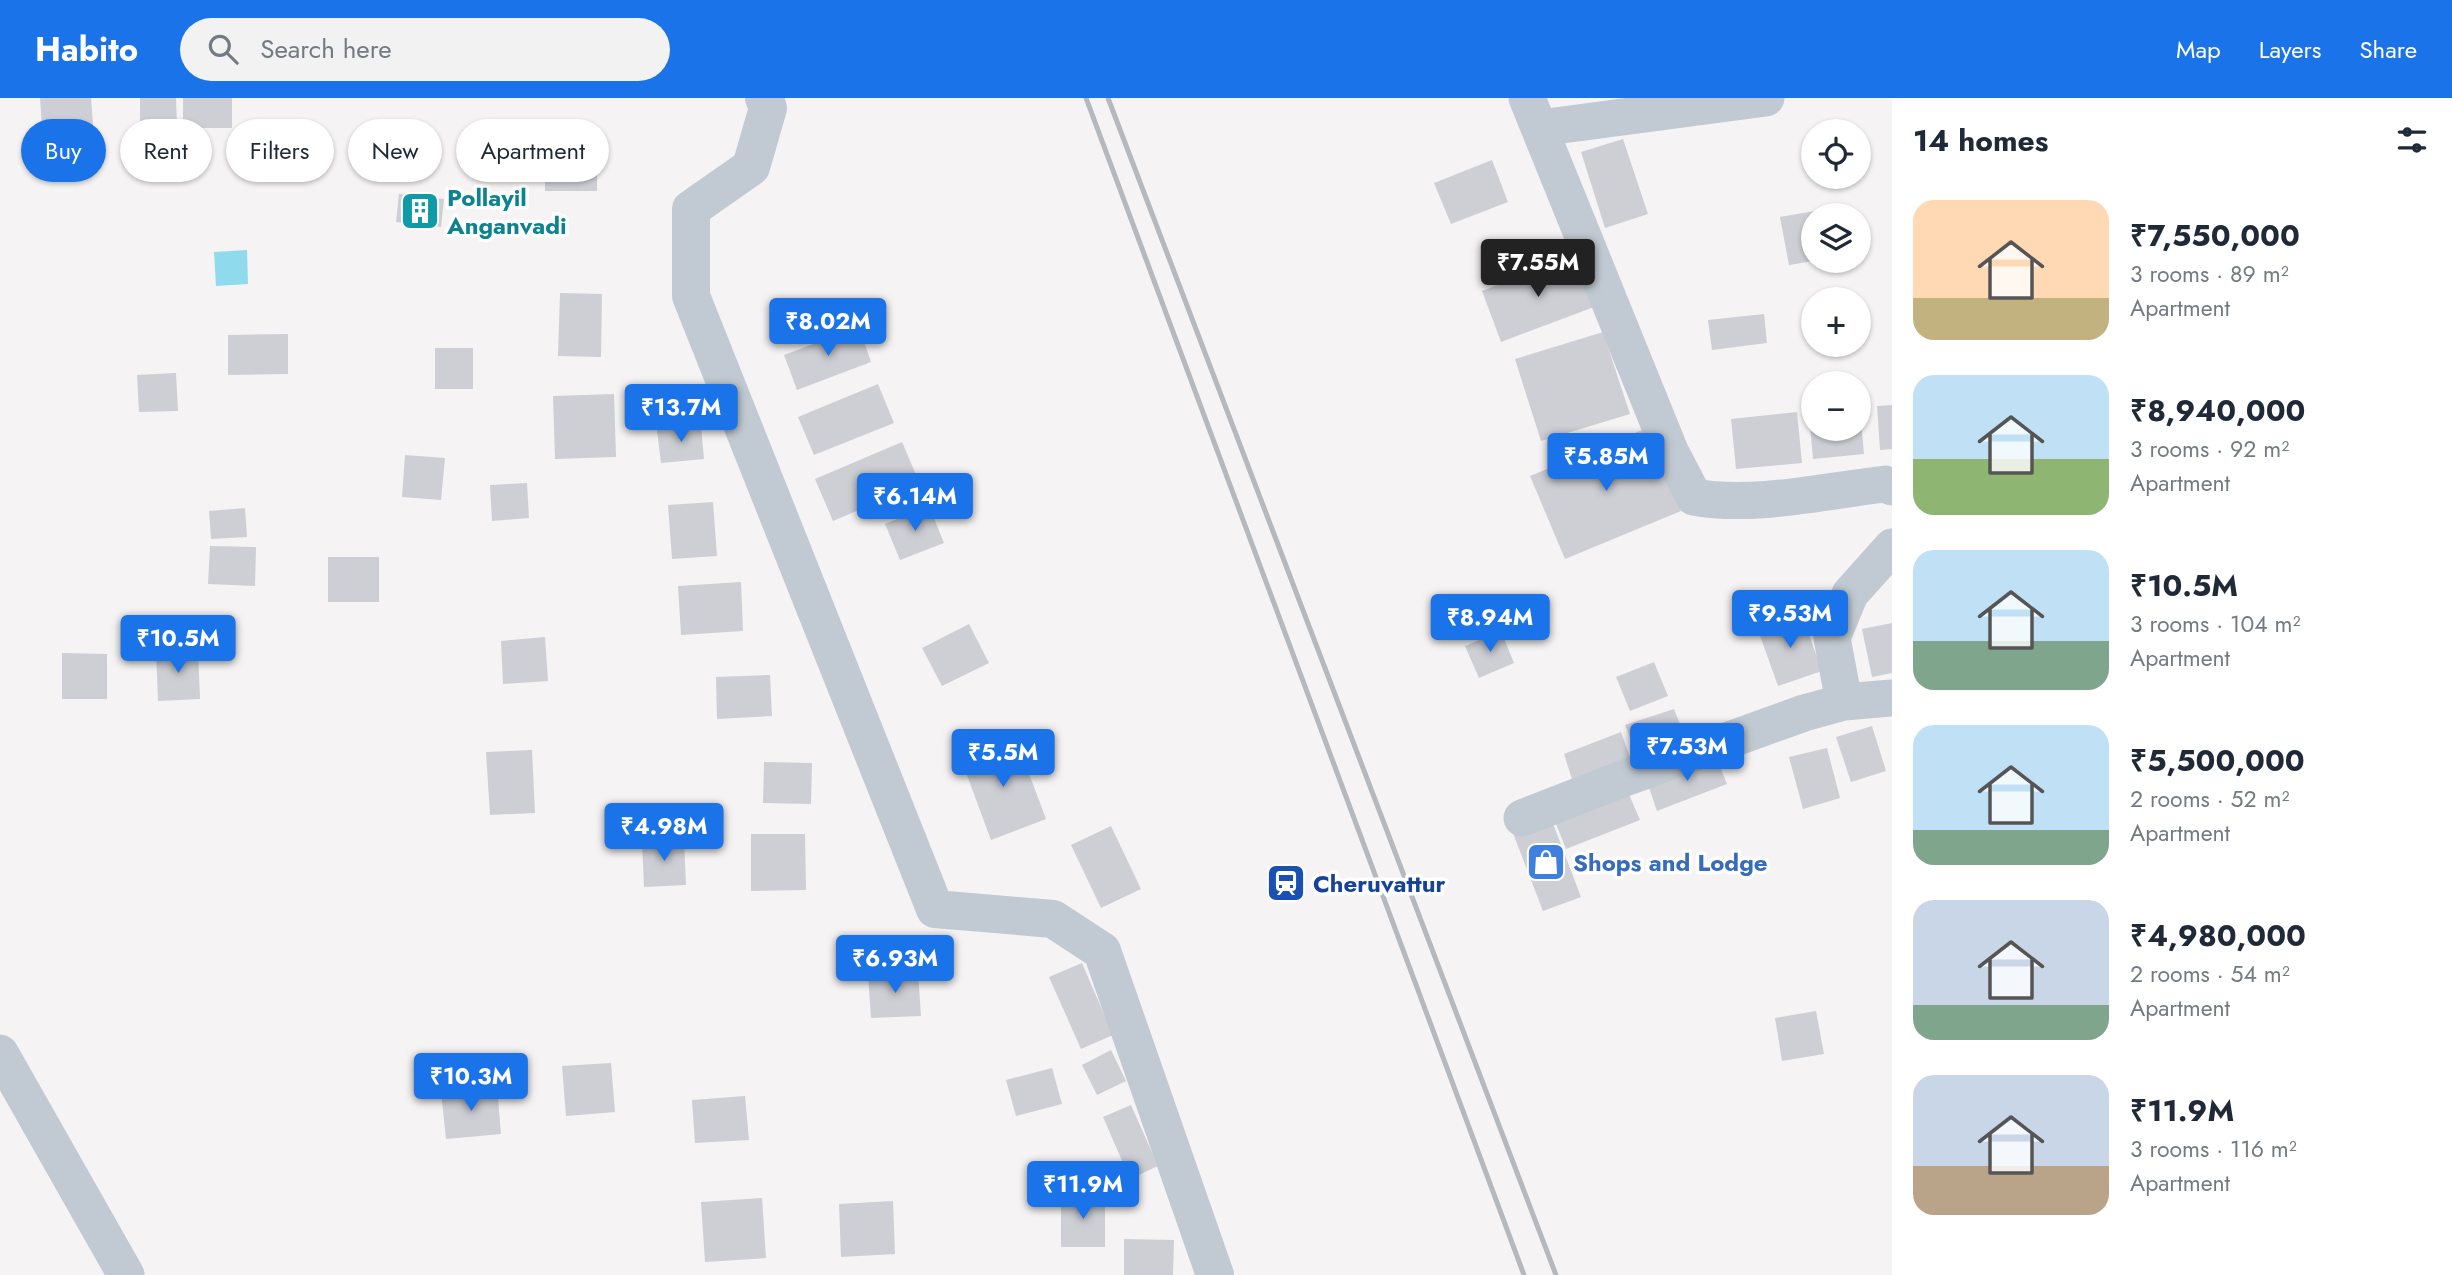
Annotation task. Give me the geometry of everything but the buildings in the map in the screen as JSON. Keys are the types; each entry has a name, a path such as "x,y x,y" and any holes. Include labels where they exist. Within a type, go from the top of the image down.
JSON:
{"street":[{"path":"764,98 768,108 751,167 691,209 691,296 935,909 1053,919 1102,951 1215,1275"},
{"path":"1766,98 1534,113 1670,451 1694,497 1718,502 1885,484 1892,487"},
{"path":"1844,702 1832,638 1850,594 1892,547"},
{"path":"1522,818 1804,713 1844,702 1892,698"},
{"path":"0,1052 126,1275"}],"water":[{"path":"247,250 248,284 216,286 214,252"}],"railway":[{"path":"1086,98 1524,1275"},
{"path":"1108,98 1556,1275"}],"place":[{"name":"Pollayil Anganvadi","path":"420,211"},
{"name":"Shops and Lodge","path":"1546,862"},
{"name":"Cheruvattur","path":"1286,883"}]}
